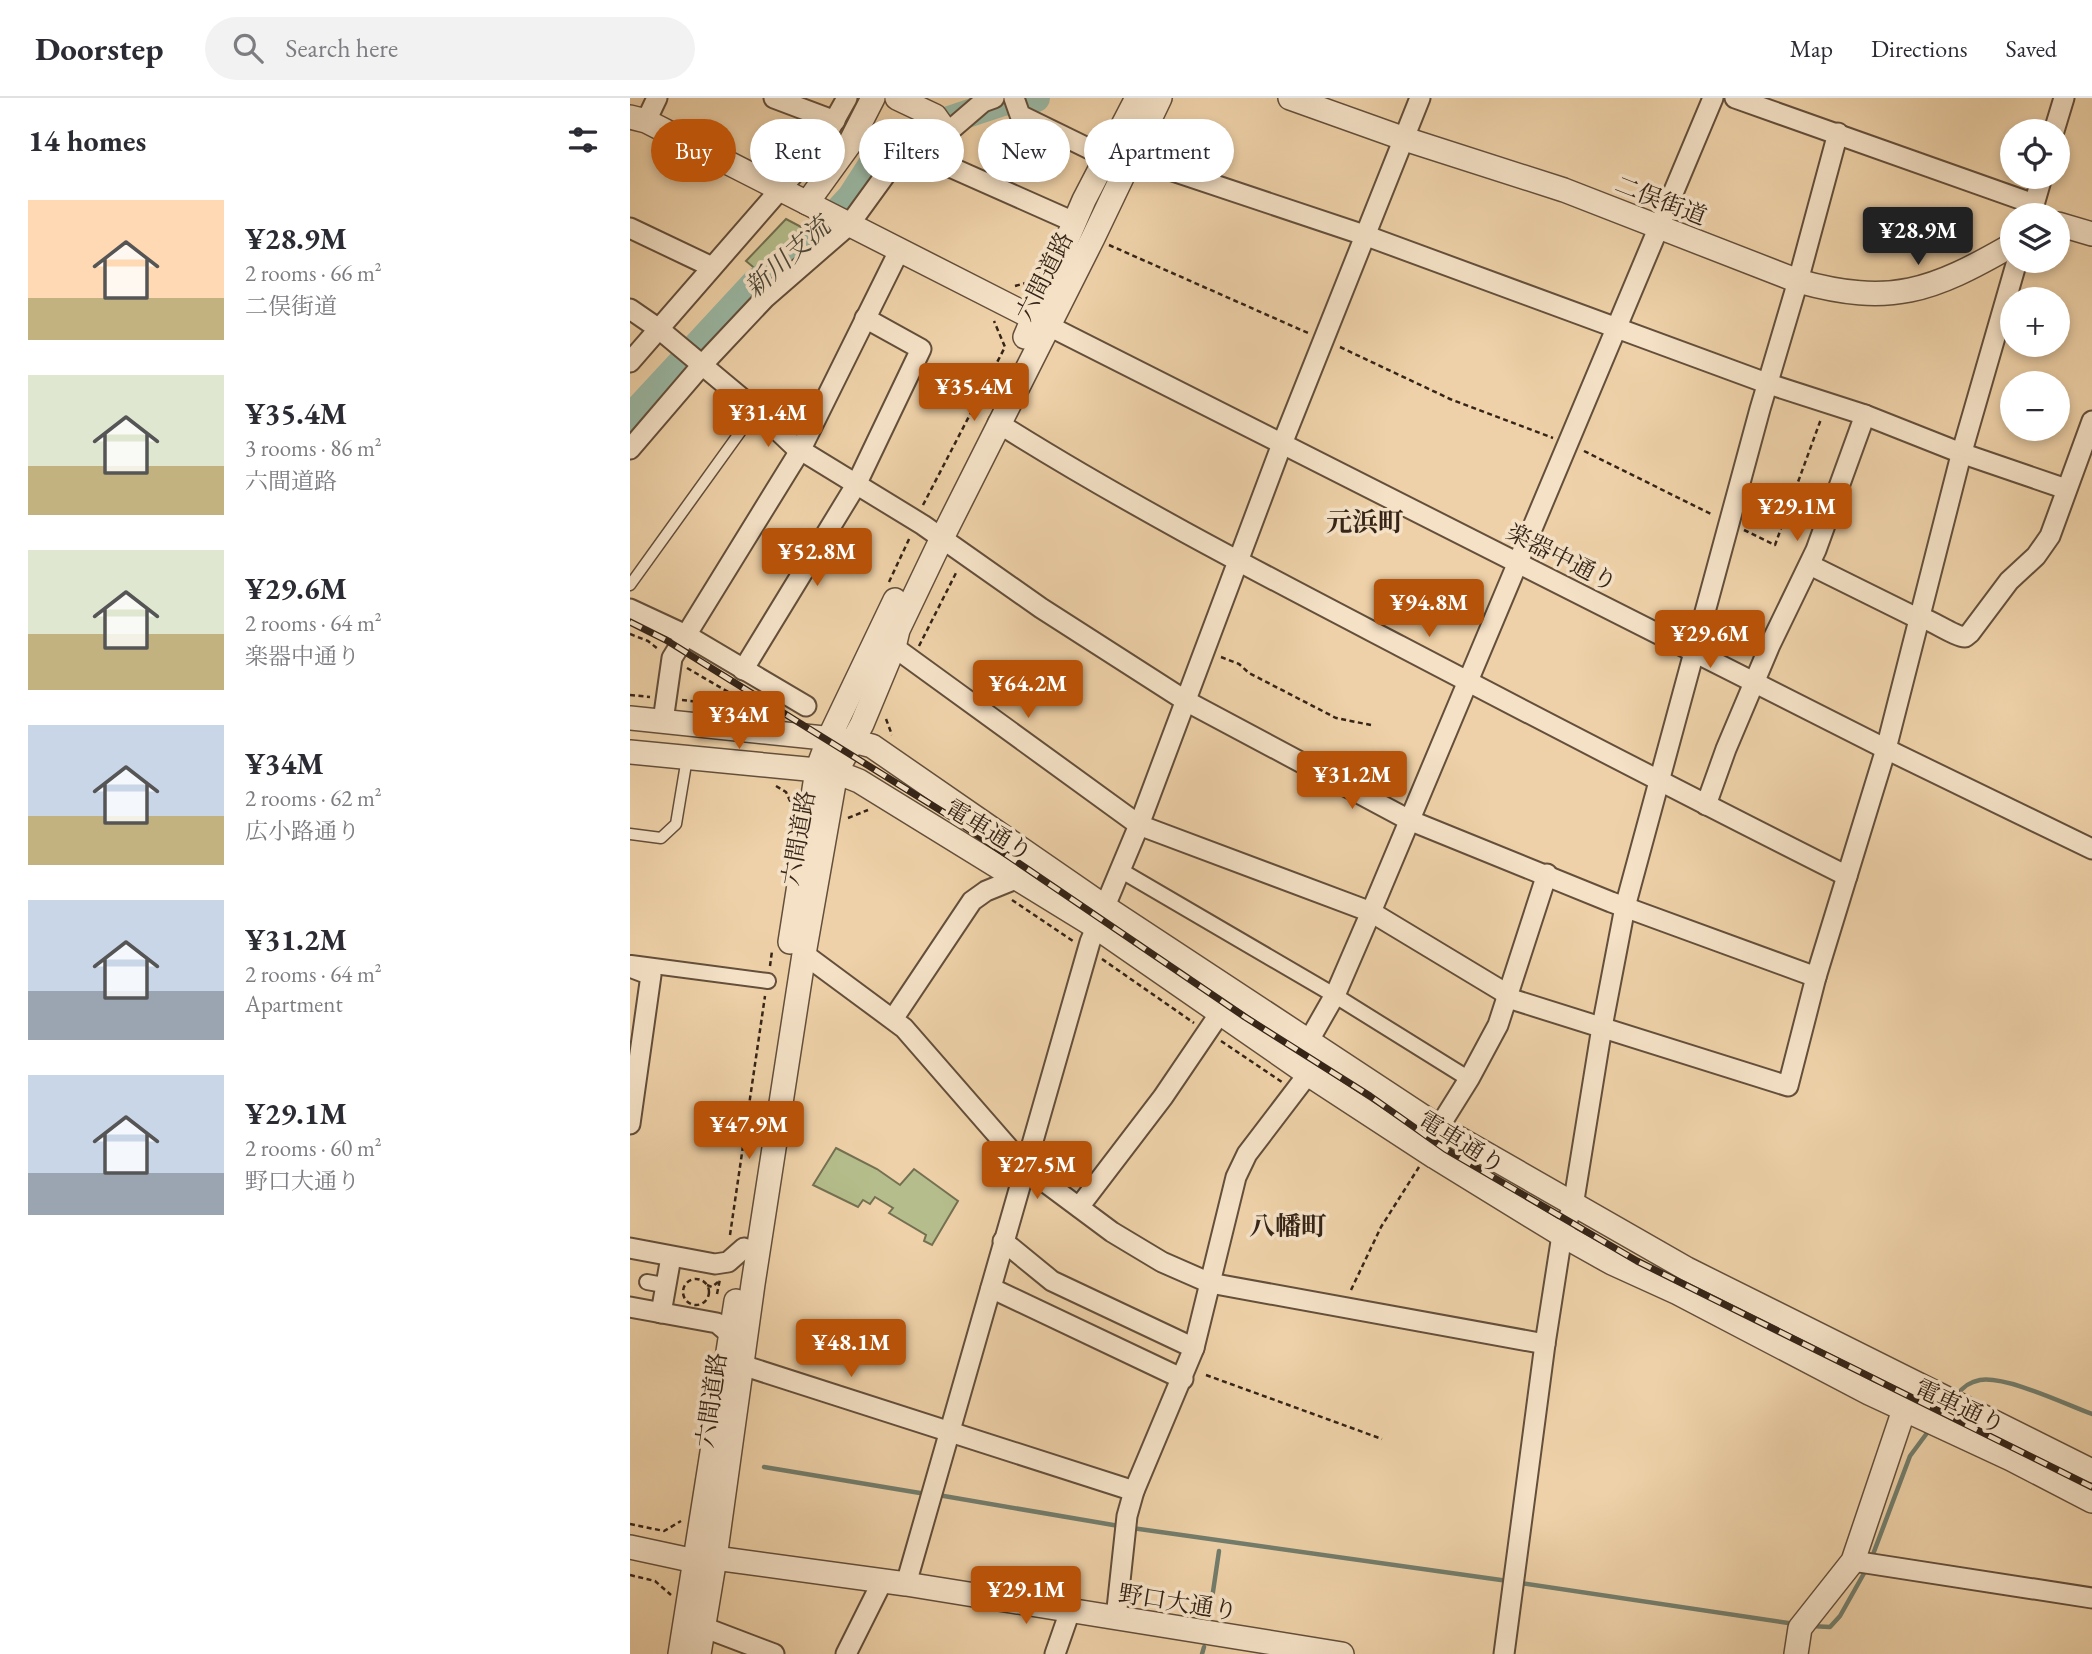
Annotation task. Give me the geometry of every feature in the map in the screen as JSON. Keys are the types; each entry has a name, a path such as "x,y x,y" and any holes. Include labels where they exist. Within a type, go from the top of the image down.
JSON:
{"street":[{"path":"657,98 638,119 1040,322"},
{"path":"775,98 830,119"},
{"path":"836,119 847,98"},
{"path":"813,206 873,98"},
{"path":"897,98 924,119"},
{"name":"六間道路","path":"1126,119 1137,98"},
{"name":"六間道路","path":"1150,119 1160,98"},
{"name":"二俣街道","path":"1290,98 1405,139 1564,190 1798,281 1846,292 1870,294 1911,290 1954,277 2000,252"},
{"path":"906,1584 1090,942 1139,825 1282,444 1420,98"},
{"path":"1308,1042 1334,995 1371,912 1713,98"},
{"path":"1735,98 1838,133 2014,203"},
{"path":"2058,119 2064,98"},
{"path":"956,119 988,100"},
{"path":"1017,107 1084,145"},
{"path":"1504,1654 1562,1235 1573,1206 1625,907 1838,133"},
{"path":"964,173 1074,222"},
{"path":"630,362 787,182"},
{"path":"630,449 702,365 765,298 849,225 880,182"},
{"name":"六間道路","path":"699,1654 704,1627 705,1559 730,1334 735,1246 827,771 853,741 905,650 898,630 930,528 998,423 1040,322 1074,222 1094,182"},
{"name":"六間道路","path":"680,1654 705,1559 742,1365 804,954 829,738 930,528 1040,322 1093,238 1120,182"},
{"path":"1204,182 1367,236 1769,384 1865,415 1961,453 2066,489"},
{"path":"630,228 712,267"},
{"path":"2070,228 2092,234"},
{"path":"663,721 672,658 801,449 900,251"},
{"path":"905,650 1139,825 1371,912 1502,990 1508,998 1788,1086 1816,977 1886,749 1961,453 2014,273"},
{"path":"630,310 659,328 794,446 930,528 1041,608 1186,701 1409,820 1625,907 1816,977"},
{"path":"743,670 856,485 921,349 865,318"},
{"name":"楽器中通り","path":"1040,322 1886,749 2092,849"},
{"path":"1706,805 1755,683 1810,565 1865,415"},
{"path":"1810,565 1965,638 2009,581 2043,547 2062,507 2066,489 2092,421"},
{"path":"998,423 1067,466 1239,562 1847,876"},
{"path":"630,609 686,635 806,706"},
{"name":"電車通り","path":"630,718 829,738 872,746 1101,917 1220,1013 1435,1157 1612,1263 1678,1293 1903,1409 2011,1459 2092,1501"},
{"name":"電車通り","path":"630,752 827,771 859,781 1012,887 1101,917 1308,1042 1439,1127 1573,1206 1687,1269 2092,1471"},
{"path":"1120,870 1334,995 1469,1079"},
{"path":"1439,1127 1498,1026 1547,874"},
{"path":"893,1019 972,901 986,891 1012,887"},
{"path":"804,954 904,1028 1026,1168 1112,1232 1162,1262 1210,1283 1545,1344"},
{"path":"630,965 768,981"},
{"path":"630,965 651,975 630,1124"},
{"path":"1079,1207 1157,1107 1220,1013"},
{"path":"1115,1619 1127,1516 1134,1491 1194,1348 1236,1177 1247,1154 1308,1074"},
{"path":"1003,1241 1052,1281 1194,1348"},
{"path":"630,1248 671,1257 722,1263 736,1256 735,1246"},
{"path":"661,1313 671,1257"},
{"path":"991,1288 1182,1379"},
{"path":"630,1307 717,1323 730,1334"},
{"path":"742,1365 1134,1491"},
{"path":"1796,1654 1800,1628 1853,1561 1914,1382"},
{"name":"野口大通り","path":"630,1547 906,1584 1269,1648 1342,1654"},
{"path":"1853,1561 2092,1598"},
{"path":"846,1654 882,1582"},
{"path":"1055,1654 1070,1611"},
{"path":"704,1627 774,1654"}],"lane":[{"path":"630,585 756,410"},
{"path":"630,834 661,838 676,824 687,758"}],"path":[{"path":"1093,238 1450,399 1568,443 1775,545 1827,403"},
{"path":"1013,287 1036,279"},
{"path":"930,528 1005,347 996,321 984,315"},
{"path":"905,650 960,566"},
{"path":"630,634 648,641 730,693 766,702"},
{"path":"1206,650 1239,664 1249,673 1336,718 1371,724"},
{"path":"630,695 650,697"},
{"path":"676,700 753,706 786,712"},
{"path":"885,717 896,745"},
{"path":"773,784 786,792 793,809"},
{"path":"841,820 869,810 877,811"},
{"path":"1012,887 1074,942"},
{"path":"735,1246 731,1233 774,941"},
{"path":"1100,957 1203,1029"},
{"path":"1215,1037 1282,1082"},
{"path":"1349,1295 1381,1227 1419,1167"},
{"path":"707,1285 708,1293 701,1303 689,1303 684,1296 688,1281 696,1279 715,1286 720,1279"},
{"path":"1206,1376 1382,1439"},
{"path":"630,1524 664,1531 688,1516"},
{"path":"630,1574 655,1581"}],"green space":[{"path":"786,219 807,230 759,272 746,261"},
{"path":"836,1148 877,1169 900,1185 914,1169 958,1201 932,1245 924,1241 926,1235 889,1213 893,1208 875,1197 870,1204 863,1200 858,1207 813,1185"}],"waterway":[{"name":"新川支流","path":"630,418 755,283 806,246 851,197 878,155 919,130 1003,102 1036,98"},
{"path":"1957,1395 1973,1382 1991,1380 2020,1386 2092,1414"},
{"path":"1872,1557 1910,1456 1930,1429"},
{"path":"764,1467 926,1494"},
{"path":"938,1495 1119,1526"},
{"path":"1132,1528 1508,1581"},
{"path":"1209,1619 1219,1551"},
{"path":"1810,1626 1830,1627 1840,1616 1867,1568"},
{"path":"1520,1583 1795,1624"},
{"path":"1202,1654 1204,1647"}],"railway":[{"path":"630,622 666,640 951,817 1245,1017 1370,1096 1445,1149 1637,1261 2092,1487"}],"district":[{"name":"元浜町","path":"1365,522"},
{"name":"八幡町","path":"1288,1226"}]}
